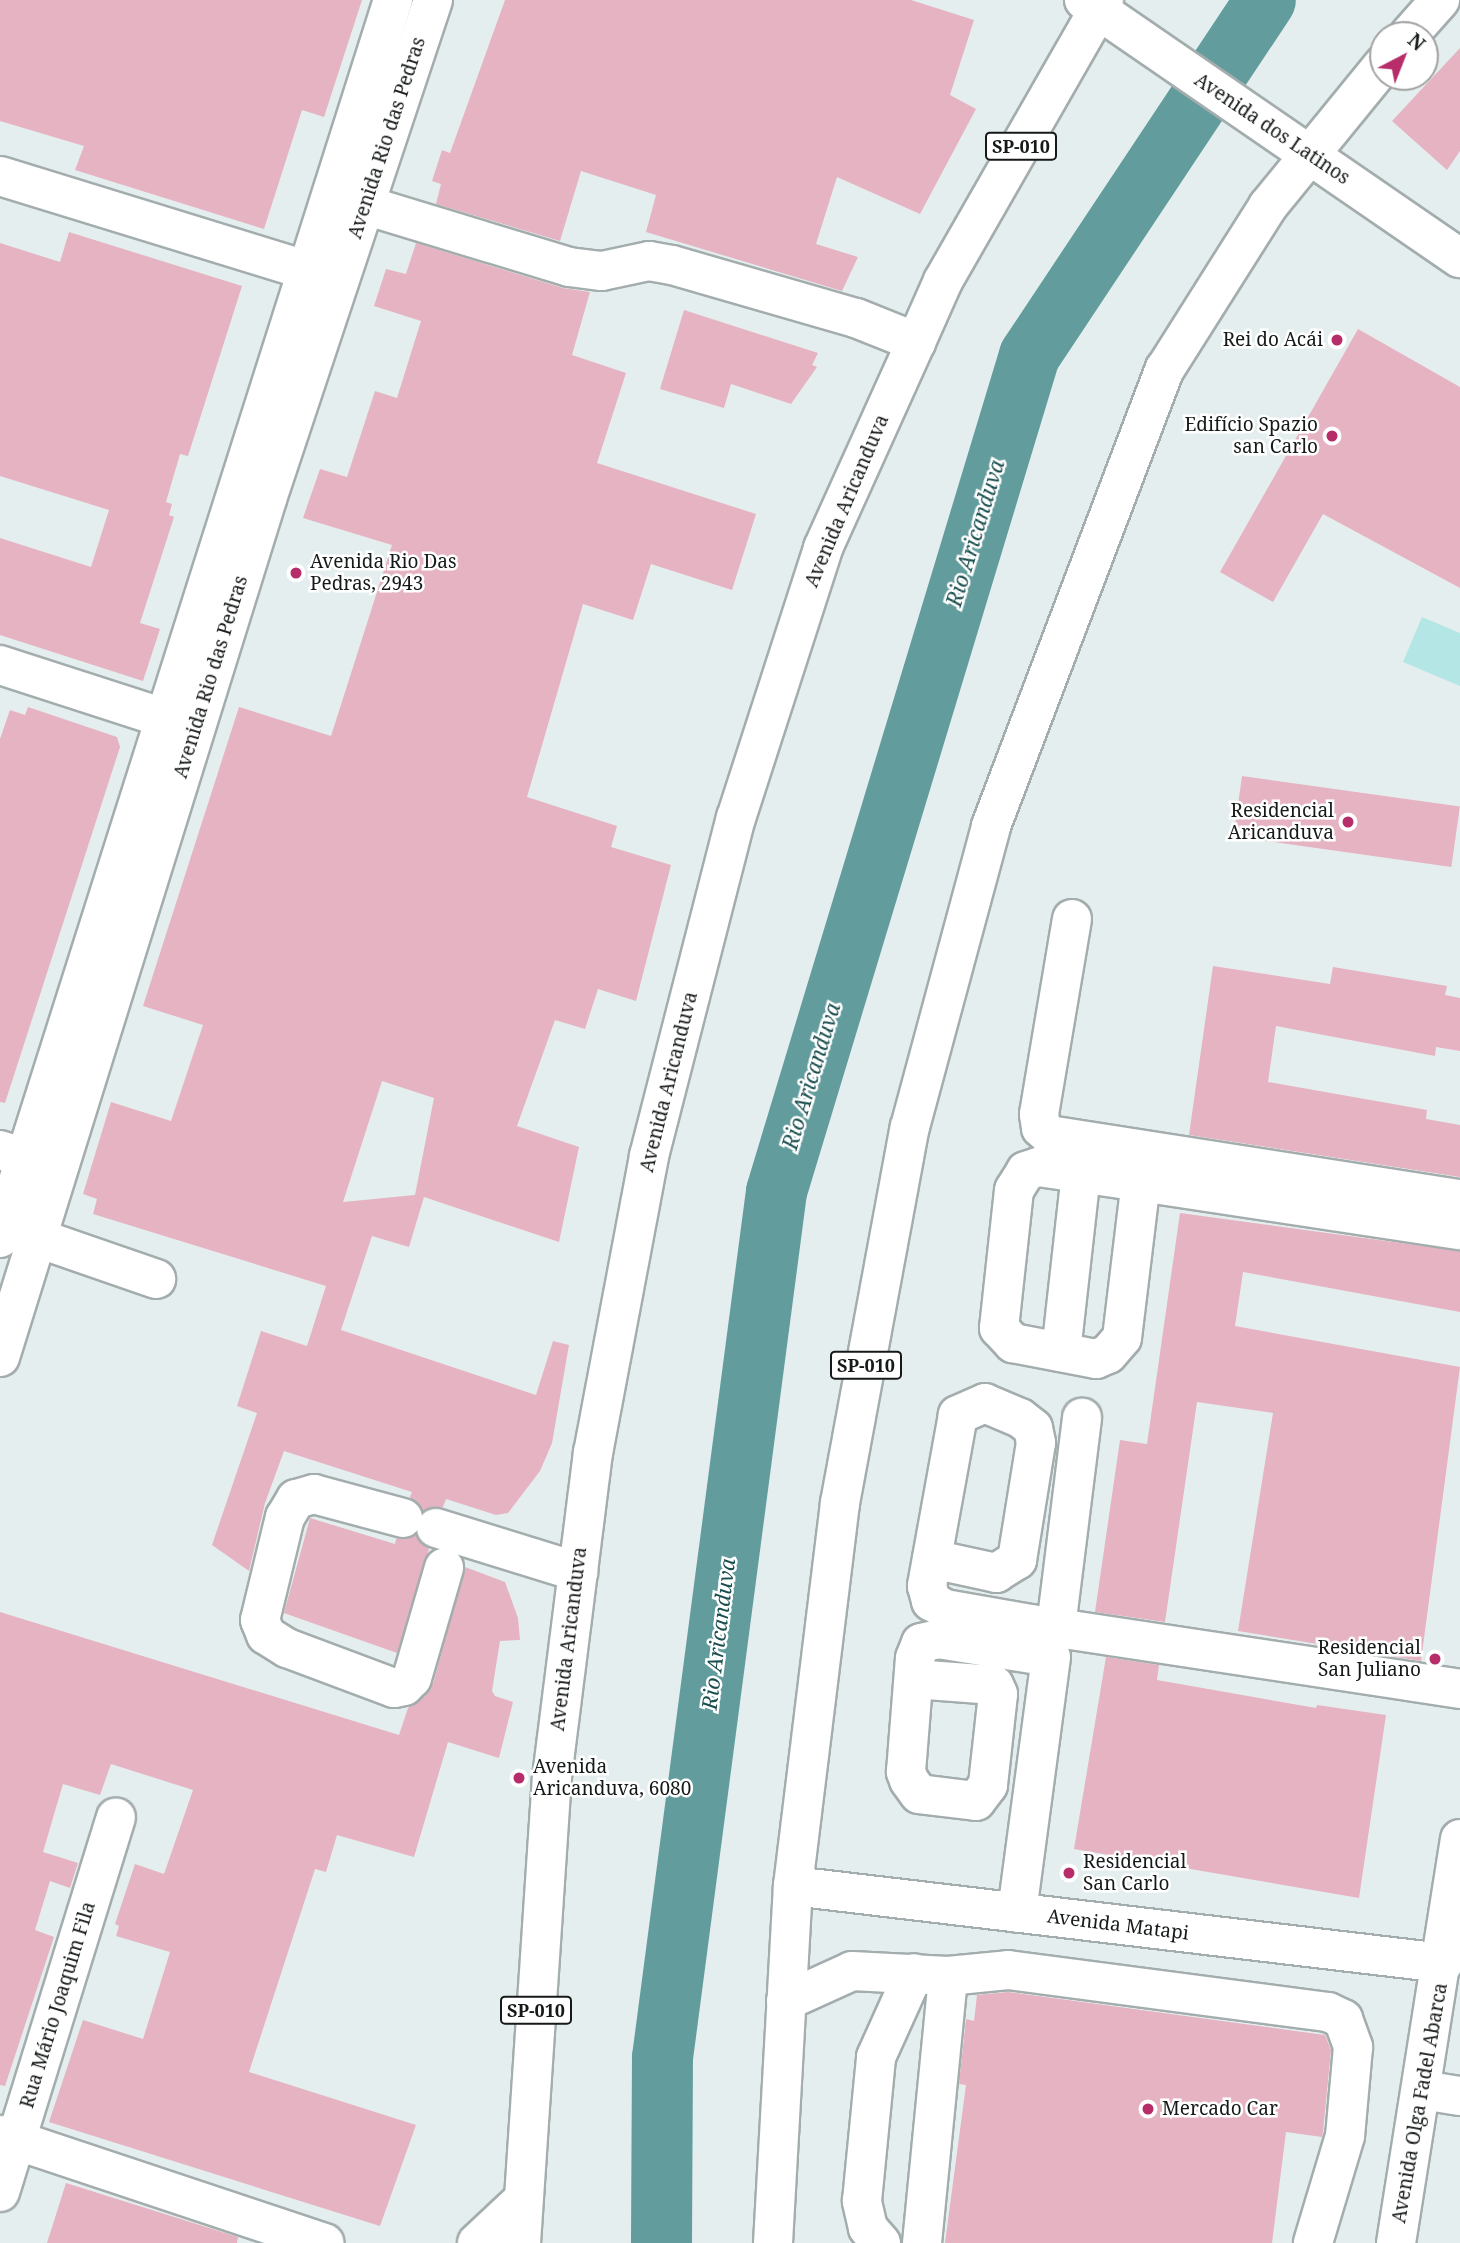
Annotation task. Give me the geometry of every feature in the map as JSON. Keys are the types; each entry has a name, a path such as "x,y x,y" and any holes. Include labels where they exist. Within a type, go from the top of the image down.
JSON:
{"main road":[{"name":"Avenida Rio das Pedras","path":"0,1357 14,1234 27,1158 181,723 323,275 393,0"},
{"name":"Avenida Rio das Pedras","path":"323,275 365,205 433,0"},
{"path":"1421,21 1440,0"},
{"name":"Avenida dos Latinos","path":"1096,3 1166,57 1460,258"},
{"name":"Avenida Aricanduva","path":"521,2243 552,1777 593,1453 649,1156 736,818 823,548 943,281 1096,3"},
{"name":"SP-010","path":"777,2239 793,1886 840,1503 905,1154 991,826 1165,369 1268,206 1369,82"},
{"path":"0,176 323,275"},
{"path":"365,205 569,267 602,271 649,261 672,265 856,318 916,342"},
{"path":"0,665 181,723"},
{"path":"1072,919 1040,1114 1041,1128 1049,1135 1460,1199"},
{"path":"1141,1182 1122,1338 1108,1354 1096,1359 1013,1343 999,1328 1012,1204 1014,1190 1026,1171 1038,1167 1081,1173 1141,1182 1460,1230"},
{"path":"1061,1352 1081,1173"},
{"path":"14,1234 156,1279"},
{"path":"1056,1627 1082,1418"},
{"path":"437,1542 412,1678 404,1686 394,1688 287,1648 266,1635 260,1620 285,1517 296,1499 314,1494 437,1542 578,1572"},
{"path":"932,1559 927,1586 931,1601 945,1609 1460,1689"},
{"path":"914,1679 921,1643 938,1639 1051,1657 1017,1913"},
{"name":"Rua Mário Joaquim Fila","path":"0,2192 8,2138 116,1818"},
{"name":"Avenida Olga Fadel Abarca","path":"1396,2243 1443,1963 1460,1839"},
{"name":"Avenida Matapi","path":"793,1886 1443,1963"},
{"path":"786,2001 852,1971 931,1974 1008,1970 1328,2011 1343,2019 1353,2047 1345,2136 1313,2243"},
{"path":"881,2243 869,2228 862,2200 876,2057 931,1974"},
{"path":"922,2243 931,1974"},
{"path":"1422,2090 1460,2096"},
{"path":"8,2138 324,2243"},
{"path":"477,2243 523,2200"}],"shaded area":[{"path":"1422,617 1460,633 1460,686 1403,662"}],"building":[{"path":"0,0 362,0 324,117 302,110 264,229 75,170 84,146 0,121"},
{"path":"505,0 911,0 974,20 950,95 976,109 920,214 837,177 816,244 858,257 842,291 646,232 656,195 581,171 560,241 436,204 441,184 432,181 442,150 450,153"},
{"path":"1460,48 1460,151 1447,170 1392,121 1420,91 1439,91 1439,71"},
{"path":"69,232 242,286 188,456 180,454 166,502 172,504 169,515 174,517 140,623 160,629 143,681 0,635 0,538 91,567 109,510 0,476 0,243 60,262"},
{"path":"416,243 563,288 590,292 572,355 626,373 597,463 756,514 732,590 651,564 633,620 583,604 527,797 617,826 611,847 671,865 636,1001 598,989 585,1029 555,1020 517,1126 579,1147 559,1242 424,1197 409,1247 372,1236 341,1330 536,1395 553,1341 569,1345 552,1443 540,1471 508,1513 496,1515 446,1499 443,1507 423,1511 410,1497 412,1492 284,1451 265,1503 249,1571 212,1545 257,1413 237,1406 261,1331 307,1346 326,1286 93,1214 97,1199 83,1194 111,1102 171,1121 203,1025 143,1006 239,707 331,736 392,545 303,518 320,469 347,477 375,391 397,398 421,321 374,306 386,269 406,274","holes":["382,1081 434,1098 415,1195 343,1202"]},
{"path":"684,310 818,353 812,365 817,367 791,404 731,384 724,408 660,389"},
{"path":"1358,329 1460,387 1460,588 1323,514 1273,602 1220,572"},
{"path":"28,707 117,737 120,747 5,1103 0,1102 0,739 10,710 25,715"},
{"name":"Residencial Aricanduva","path":"1242,776 1460,807 1451,867 1234,836"},
{"path":"1213,966 1330,984 1333,967 1447,986 1445,995 1460,998 1460,1051 1436,1047 1435,1056 1276,1026 1268,1082 1427,1110 1426,1119 1460,1125 1460,1177 1189,1135"},
{"path":"1180,1213 1460,1251 1460,1312 1243,1272 1235,1326 1460,1367 1421,1661 1238,1631 1273,1413 1197,1402 1165,1622 1095,1612 1120,1440 1147,1444"},
{"path":"310,1518 395,1544 396,1539 416,1535 429,1549 397,1653 284,1613"},
{"path":"465,1567 505,1582 518,1618 520,1640 500,1641 492,1691 495,1696 513,1702 499,1758 448,1742 414,1857 337,1835 326,1872 315,1869 249,2072 416,2125 380,2226 49,2122 83,2020 143,2039 170,1952 116,1936 119,1926 115,1924 135,1864 164,1874 193,1790 111,1764 100,1795 63,1784 43,1852 78,1863 70,1888 50,1881 35,1930 54,1937 5,2086 0,2085 0,1612 399,1735 408,1708 419,1701 433,1684"},
{"path":"1106,1657 1159,1665 1157,1680 1316,1708 1317,1705 1386,1715 1359,1898 1074,1849"},
{"name":"Mercado Car","path":"1008,1992 1325,2035 1331,2050 1322,2137 1286,2132 1272,2243 945,2243 966,2085 959,2084 966,2019 974,2021 977,1995"},
{"path":"66,2183 238,2237 237,2243 47,2243"}],"waterway":[{"name":"Rio Aricanduva","path":"661,2243 662,2057 776,1191 1029,355 1265,0"}],"place":[{"name":"Rei do Acái","path":"1337,340"},
{"name":"Edifício Spazio san Carlo","path":"1332,436"},
{"name":"Avenida Rio Das Pedras, 2943","path":"296,573"},
{"name":"Residencial Aricanduva","path":"1348,822"},
{"name":"Residencial San Juliano","path":"1435,1659"},
{"name":"Avenida Aricanduva, 6080","path":"519,1778"},
{"name":"Residencial San Carlo","path":"1069,1873"},
{"name":"Mercado Car","path":"1148,2109"}]}
